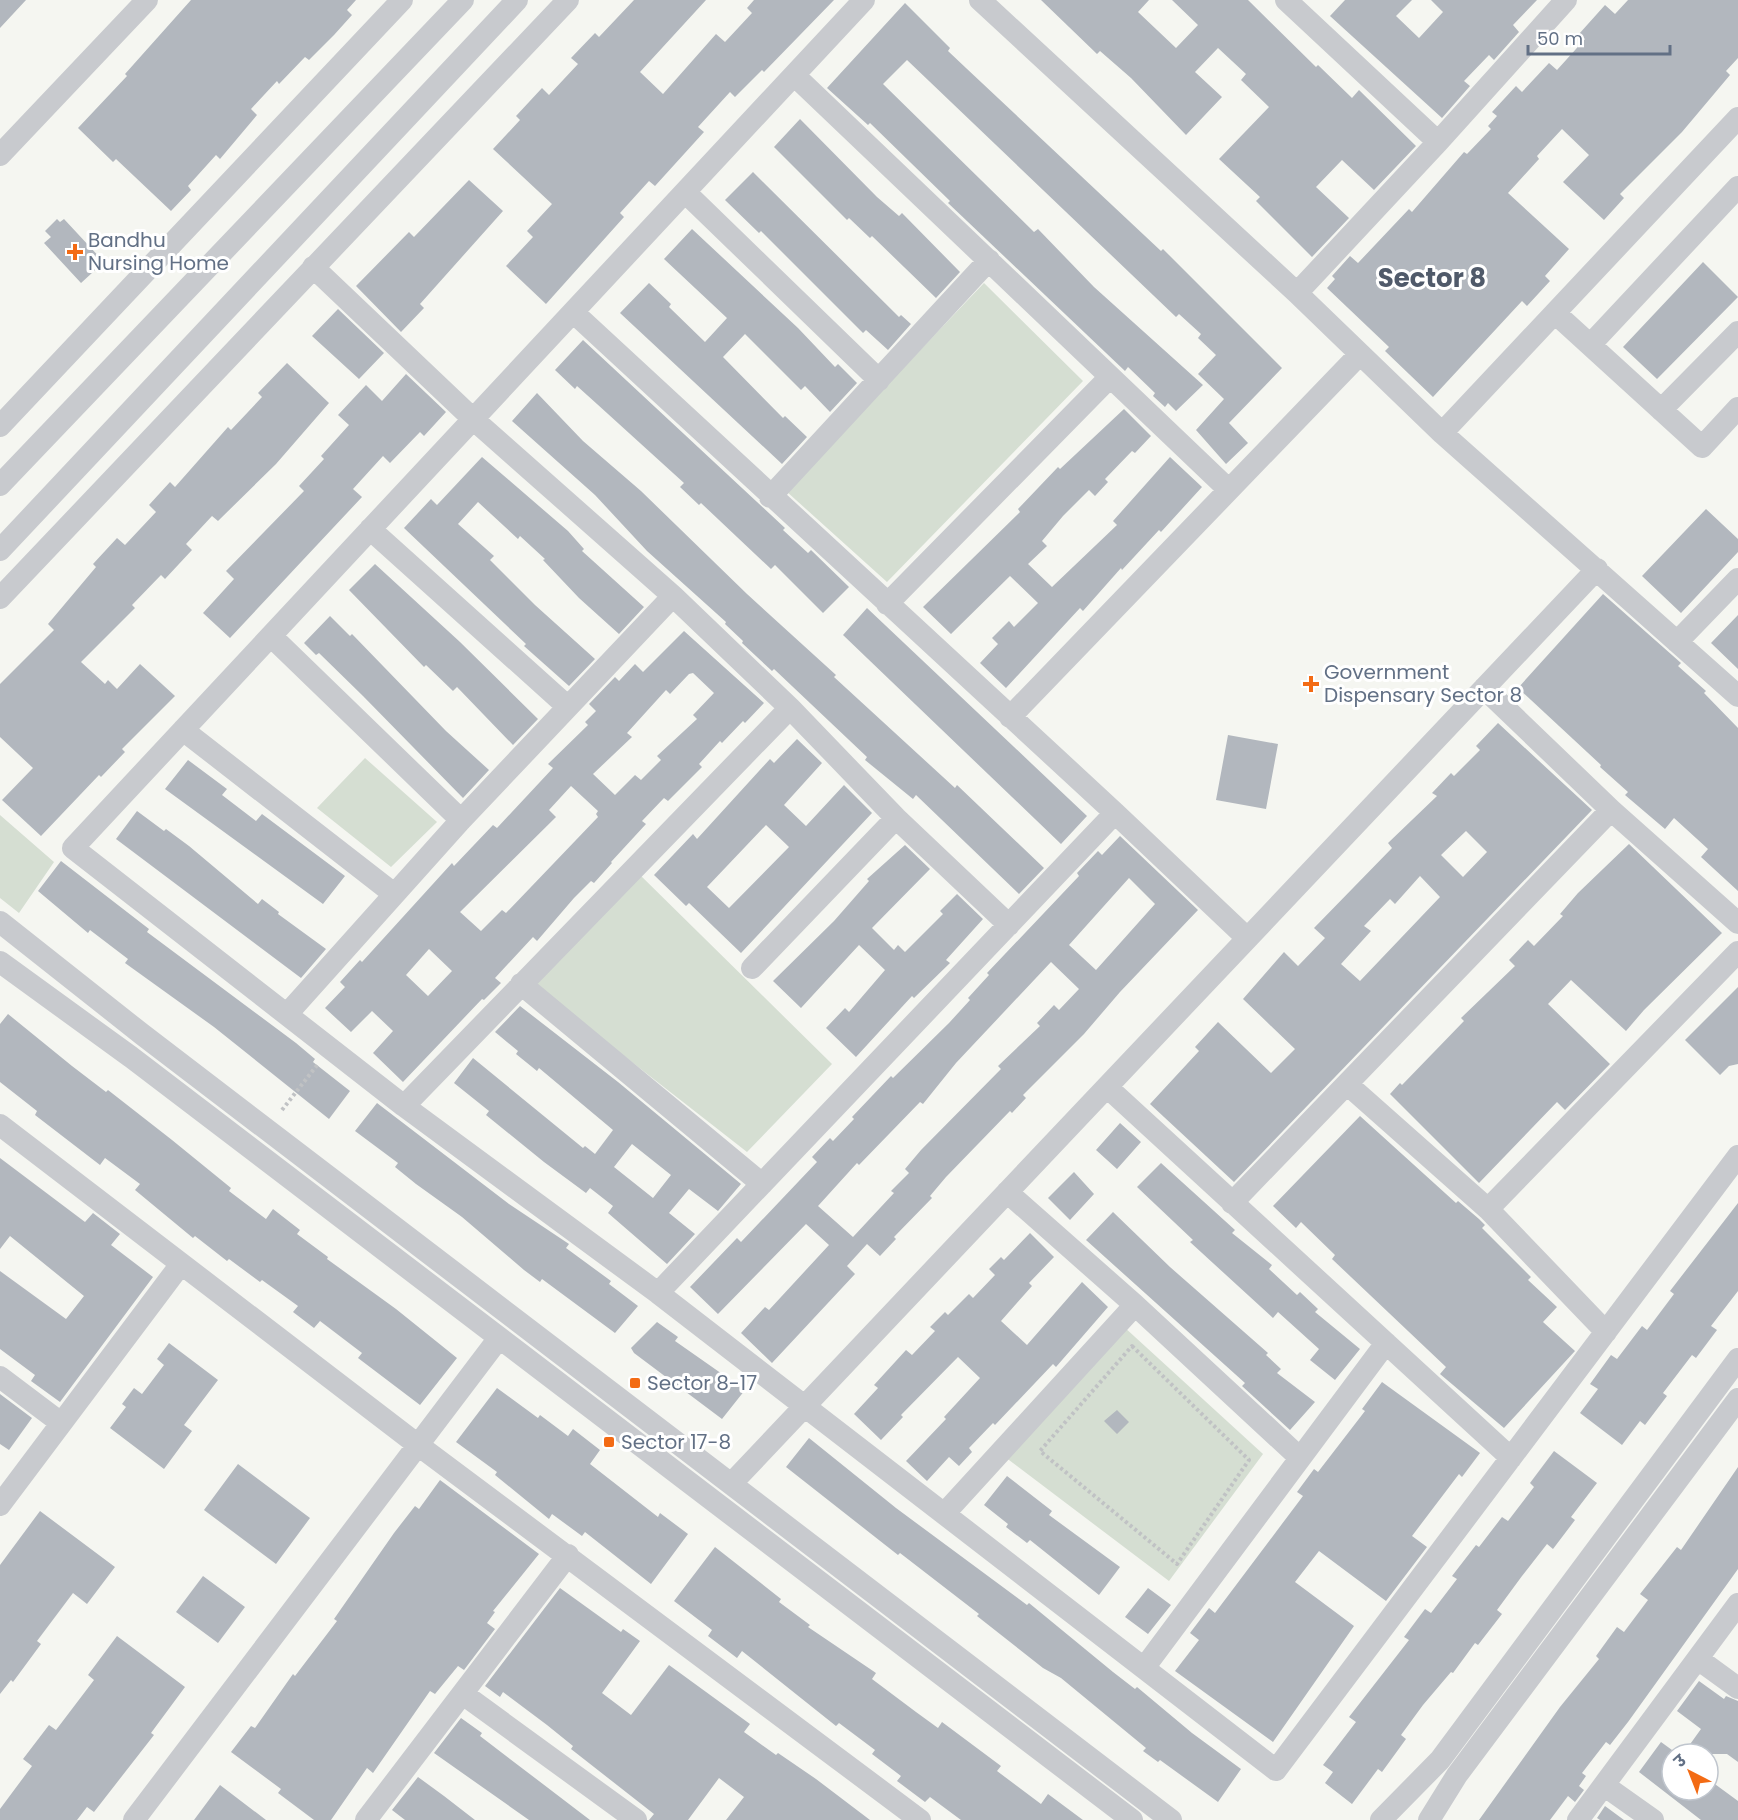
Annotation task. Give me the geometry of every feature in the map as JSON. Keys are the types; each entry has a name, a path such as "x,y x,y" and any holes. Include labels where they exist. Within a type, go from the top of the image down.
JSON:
{"street":[{"path":"0,155 147,0"},
{"path":"0,426 402,0"},
{"path":"0,485 463,0"},
{"path":"0,550 518,0"},
{"path":"0,598 568,0"},
{"path":"864,0 73,848 405,1106 658,1293 1276,1770 1738,1156"},
{"path":"980,0 1297,293 1443,432 1738,696"},
{"path":"1297,293 1566,0"},
{"path":"1294,3 1438,142"},
{"path":"794,75 1229,490"},
{"path":"1443,432 1738,118"},
{"path":"1590,345 1738,187"},
{"path":"685,192 879,380"},
{"path":"770,497 989,260"},
{"path":"313,267 473,419 673,596 790,708 896,818 1009,925"},
{"path":"573,312 1247,938"},
{"path":"1555,313 1702,447 1738,408"},
{"path":"1661,410 1738,332"},
{"path":"1010,717 1360,354"},
{"path":"887,604 1110,377"},
{"path":"370,530 568,707"},
{"path":"731,1484 1597,569"},
{"path":"1677,642 1738,579"},
{"path":"288,1013 461,820 673,596"},
{"path":"271,636 461,820"},
{"path":"1484,688 1611,810 1738,923"},
{"path":"405,1106 790,708"},
{"path":"183,730 394,894"},
{"path":"1233,1203 1611,810"},
{"path":"658,1293 1115,813"},
{"path":"752,968 896,818"},
{"path":"0,922 143,1035 1171,1820"},
{"path":"1488,1209 1738,952"},
{"path":"0,962 131,1058 1132,1820"},
{"path":"521,984 762,1184"},
{"path":"1347,1084 1488,1209 1606,1332"},
{"path":"1107,1087 1511,1458"},
{"path":"0,1125 418,1445 920,1820"},
{"path":"1007,1192 1135,1305 1299,1457"},
{"path":"0,1505 181,1264"},
{"path":"944,1514 1135,1305"},
{"path":"134,1820 499,1338"},
{"path":"1144,1668 1386,1343"},
{"path":"1381,1820 1440,1760 1738,1359"},
{"path":"0,1377 61,1423"},
{"path":"1429,1820 1457,1775 1738,1399"},
{"path":"374,1817 568,1555"},
{"path":"1578,1820 1738,1604"},
{"path":"1698,1659 1738,1688"},
{"path":"463,1694 636,1820"},
{"path":"1605,1786 1653,1820"}],"path":[{"path":"282,1110 331,1047"},
{"path":"1132,1346 1250,1460 1177,1564 1040,1451 1132,1346"}],"shaded area":[{"path":"984,283 1083,381 887,582 786,491"},
{"path":"365,758 437,822 391,867 317,808"},
{"path":"0,815 54,862 19,913 0,898"},
{"path":"637,872 832,1064 747,1152 532,984"},
{"path":"1123,1326 1263,1454 1169,1581 1005,1457"}],"building":[{"path":"0,0 26,0 0,28"},
{"path":"191,0 356,0 347,10 352,15 334,35 309,60 305,57 279,84 277,81 251,109 257,115 220,159 216,155 188,186 191,190 171,211 116,159 113,162 78,128 127,76 125,74"},
{"path":"634,0 706,0 640,72 663,94 716,34 725,42 752,13 747,8 754,0 834,0 764,72 762,70 735,97 730,92 698,127 704,132 655,186 649,181 620,213 624,217 546,304 506,266 533,237 527,231 552,204 493,149 520,120 516,116 542,88 549,95 578,64 571,58 595,33 599,37"},
{"path":"1041,0 1149,0 1138,12 1176,48 1198,25 1172,0 1248,0 1316,67 1318,65 1352,98 1359,90 1416,146 1374,190 1342,160 1316,187 1349,218 1312,257 1256,201 1260,197 1219,159 1269,107 1241,80 1246,74 1218,48 1195,72 1222,97 1186,135 1131,78 1100,51 1097,54"},
{"path":"1345,0 1412,0 1396,16 1419,38 1443,12 1431,0 1537,0 1513,25 1519,32 1494,60 1489,55 1464,81 1470,86 1442,118 1330,16"},
{"path":"1628,0 1738,0 1738,58 1726,71 1730,75 1682,132 1620,194 1624,198 1604,220 1563,182 1589,155 1562,129 1537,156 1539,159 1508,193 1569,249 1545,276 1550,281 1527,306 1522,301 1433,397 1385,351 1389,347 1327,288 1335,279 1332,276 1350,256 1358,263 1409,209 1412,212 1464,152 1467,154 1491,129 1488,126 1497,116 1492,112 1516,86 1522,92 1549,63 1557,70 1585,39 1579,34 1605,5 1615,14"},
{"path":"905,3 950,48 948,51 1161,251 1163,249 1282,368 1229,423 1248,443 1226,464 1196,430 1224,399 1198,374 1216,355 1198,338 1201,334 1179,314 1176,317 907,60 883,84 1034,232 1038,229 1094,287 1203,385 1176,411 1168,403 1165,407 1153,396 1155,393 1128,367 1125,371 948,203 950,201 870,123 868,125 827,88"},
{"path":"800,119 877,197 899,216 902,213 960,272 936,298 872,236 870,238 849,218 847,220 774,147"},
{"path":"753,172 899,317 901,315 911,324 888,350 866,330 863,333 761,231 759,233 725,200"},
{"path":"469,180 503,211 420,304 424,308 401,332 356,286 409,232 414,237"},
{"path":"57,219 60,222 64,219 104,262 81,283 44,243 51,237 45,231"},
{"path":"692,229 798,328 835,367 838,364 857,383 830,412 805,386 801,390 745,334 723,357 783,418 785,416 807,437 782,464 620,313 649,283 671,304 669,307 705,342 727,318 664,259"},
{"path":"1703,262 1738,297 1657,379 1623,347"},
{"path":"338,309 384,353 359,379 312,336"},
{"path":"583,340 785,528 783,530 808,553 811,550 849,587 823,613 775,565 771,569 701,503 699,505 680,487 684,483 577,386 575,389 555,370"},
{"path":"287,363 329,403 276,464 218,521 212,516 186,544 192,550 165,579 161,575 132,605 135,608 81,662 105,684 108,680 117,689 140,664 175,696 122,749 125,752 101,777 99,775 41,836 2,800 33,768 0,737 0,684 54,630 48,624 96,567 93,564 117,538 125,545 156,512 149,505 170,482 175,487 228,427 231,430 262,397 258,393"},
{"path":"406,374 446,412 424,436 420,432 390,463 383,456 353,489 362,497 230,638 203,613 234,579 226,571 304,491 299,486 324,459 321,456 349,425 338,415 366,385 382,401"},
{"path":"537,393 583,441 641,491 747,594 836,675 834,677 955,788 957,785 1044,868 1019,894 916,795 913,799 865,760 867,757 774,669 772,671 742,643 743,641 725,624 726,622 647,551 595,495 512,421"},
{"path":"1124,409 1151,436 1135,453 1132,451 1105,479 1108,482 1095,496 1089,490 1063,516 1042,541 1047,546 1028,564 1052,587 1117,525 1113,521 1170,457 1202,487 1161,532 1159,530 1122,570 1121,568 1083,611 1080,608 1006,688 980,663 998,644 992,638 1009,621 1014,627 1038,603 1010,576 951,634 923,607 1020,512 1018,509 1058,467 1060,469"},
{"path":"482,457 568,531 584,549 582,551 644,607 619,634 579,598 543,560 545,559 520,536 518,539 478,502 458,524 494,556 490,560 535,605 595,659 569,686 524,646 526,644 404,528 431,499 437,505"},
{"path":"1706,509 1738,539 1738,552 1681,613 1642,576"},
{"path":"375,564 460,642 538,719 513,745 457,687 453,691 426,665 424,667 349,590"},
{"path":"1603,594 1681,663 1678,666 1706,691 1704,693 1738,728 1738,891 1701,857 1708,849 1674,818 1665,829 1625,795 1628,792 1600,767 1601,765 1518,688"},
{"path":"867,608 1087,816 1061,844 843,635"},
{"path":"1738,615 1738,669 1711,643"},
{"path":"330,616 350,636 352,634 446,731 489,770 463,798 319,653 316,655 304,643"},
{"path":"684,631 764,703 722,743 720,741 699,764 702,767 668,801 664,798 642,821 646,824 594,883 591,881 574,898 537,941 533,937 495,978 501,983 484,1000 482,999 403,1082 373,1053 393,1031 372,1011 351,1032 325,1008 345,987 340,982 360,960 362,962 452,863 454,866 493,825 497,828 553,768 548,764 588,725 585,722 596,711 589,704 615,677 619,681 635,664 643,672","holes":["693,673 714,693 693,715 697,719 657,756 661,760 641,780 635,775 615,795 593,774 632,737 627,733 666,690 670,694 689,674","571,786 598,811 596,814 598,817 506,913 502,910 481,931 460,912 556,817 549,810","429,949 452,971 428,996 406,975"]},
{"path":"1498,723 1592,810 1234,1182 1150,1104 1199,1051 1195,1047 1218,1022 1271,1073 1295,1049 1243,999 1284,952 1298,966 1325,938 1314,928 1392,848 1388,843 1437,796 1432,793 1451,773 1454,776 1480,750 1476,746","holes":["1466,831 1487,852 1463,877 1441,855","1420,876 1440,897 1360,981 1341,964 1371,931 1364,926 1390,899 1395,904"]},
{"path":"1228,735 1278,744 1266,809 1216,800"},
{"path":"797,739 822,763 784,805 806,826 844,785 872,813 741,953 689,903 686,906 654,875 693,834 697,839 770,759 774,763","holes":["766,825 789,847 729,908 707,887"]},
{"path":"188,760 227,789 222,795 256,821 262,814 345,876 323,904 165,789"},
{"path":"137,811 189,846 258,904 262,899 279,912 278,914 326,949 301,978 116,839"},
{"path":"1120,836 1198,910 1120,992 1084,1034 1023,1095 1026,1098 1012,1113 1010,1111 946,1177 930,1196 932,1198 894,1237 896,1239 880,1256 867,1244 847,1266 855,1274 772,1363 741,1333 765,1307 769,1310 829,1245 806,1224 718,1314 690,1287 737,1238 741,1242 817,1162 812,1157 830,1138 833,1141 854,1119 852,1117 891,1076 893,1078 949,1023 989,975 987,973 1079,876 1077,873 1098,851 1102,855","holes":["1129,878 1155,904 1096,970 1069,945","1051,962 1079,989 1059,1010 1054,1005 1037,1023 1040,1026 998,1066 1001,1069 921,1150 905,1169 909,1173 891,1191 894,1193 853,1237 818,1206 857,1163 859,1165 920,1102 923,1104 956,1063"]},
{"path":"1629,844 1722,933 1644,1010 1626,1031 1571,980 1548,1004 1610,1064 1565,1110 1557,1102 1479,1183 1390,1094 1400,1083 1402,1085 1464,1021 1461,1018 1515,966 1509,960 1528,940 1534,946 1563,916 1560,914 1578,893"},
{"path":"905,845 930,869 872,928 894,950 898,945 905,952 943,914 940,911 957,894 983,919 946,960 950,963 914,998 912,996 856,1057 826,1028 845,1008 849,1012 885,970 859,945 801,1008 773,981 834,921 869,881 867,879"},
{"path":"61,861 149,929 147,932 296,1043 315,1059 313,1062 350,1091 329,1119 214,1027 125,963 128,959 90,930 88,933 38,891"},
{"path":"1738,987 1738,1064 1729,1066 1720,1075 1685,1040"},
{"path":"520,1006 618,1082 741,1184 718,1211 689,1189 669,1213 695,1234 667,1264 608,1213 613,1206 590,1188 586,1193 544,1162 486,1115 489,1111 454,1083 473,1058 583,1148 585,1146 595,1154 613,1130 539,1068 537,1071 516,1054 518,1051 495,1032","holes":["632,1144 671,1175 653,1198 614,1167"]},
{"path":"8,1014 72,1066 106,1092 108,1090 172,1140 231,1188 229,1191 266,1219 273,1209 300,1230 297,1234 328,1257 327,1259 396,1309 457,1358 420,1405 358,1358 362,1353 320,1321 314,1328 293,1312 298,1306 229,1259 227,1261 195,1236 193,1238 135,1190 140,1184 105,1158 100,1165 35,1115 37,1111 0,1082 0,1024"},
{"path":"377,1103 509,1204 569,1244 566,1248 611,1281 609,1284 638,1306 615,1333 542,1279 540,1282 524,1270 462,1217 395,1167 398,1163 355,1131"},
{"path":"1360,1116 1456,1203 1458,1201 1479,1219 1485,1225 1482,1228 1531,1277 1528,1280 1557,1307 1543,1322 1575,1351 1504,1428 1440,1374 1446,1367 1332,1259 1335,1255 1301,1222 1296,1228 1273,1206"},
{"path":"1120,1123 1141,1142 1117,1169 1096,1150"},
{"path":"0,1158 85,1222 93,1213 120,1234 111,1245 153,1277 60,1402 31,1381 35,1375 0,1349 0,1271 66,1319 84,1296 10,1236 0,1249"},
{"path":"1161,1163 1235,1230 1232,1233 1272,1265 1269,1269 1297,1295 1300,1292 1318,1309 1315,1312 1360,1349 1335,1380 1310,1360 1319,1349 1278,1312 1273,1318 1190,1242 1193,1240 1137,1187"},
{"path":"1074,1172 1094,1194 1070,1220 1048,1198"},
{"path":"1738,1203 1738,1291 1711,1326 1717,1330 1696,1358 1692,1355 1663,1393 1667,1396 1645,1425 1640,1421 1622,1445 1580,1413 1598,1389 1590,1384 1611,1355 1617,1359 1642,1326 1647,1330 1674,1294 1670,1291"},
{"path":"1113,1212 1170,1267 1268,1353 1266,1355 1281,1369 1277,1373 1315,1402 1290,1430 1242,1386 1245,1383 1086,1240"},
{"path":"1030,1233 1054,1257 1029,1283 1032,1286 1001,1321 1027,1345 1082,1282 1108,1307 1056,1367 1053,1364 995,1425 993,1423 969,1448 972,1452 959,1466 949,1457 927,1481 906,1461 946,1419 944,1417 980,1378 958,1357 901,1415 903,1417 881,1440 854,1414 878,1388 874,1385 906,1350 912,1355 935,1331 930,1327 945,1312 948,1315 969,1294 973,1298 995,1275 989,1269 1001,1257 1004,1260"},
{"path":"657,1322 678,1337 675,1341 745,1390 722,1419 634,1353 631,1348"},
{"path":"169,1343 218,1380 184,1425 192,1431 164,1469 110,1428 126,1407 122,1404 134,1388 142,1394 164,1365 157,1359"},
{"path":"1382,1382 1480,1453 1462,1477 1459,1474 1412,1536 1427,1547 1386,1601 1319,1551 1295,1582 1354,1626 1273,1742 1175,1671 1199,1640 1190,1633 1209,1608 1215,1613 1303,1496 1297,1492 1314,1469 1318,1472 1365,1411 1362,1409"},
{"path":"497,1388 538,1418 540,1415 568,1436 573,1429 600,1450 590,1464 658,1517 660,1513 688,1534 651,1584 585,1532 582,1536 552,1514 549,1519 495,1475 497,1472 456,1442"},
{"path":"0,1394 32,1418 9,1450 0,1444"},
{"path":"1117,1410 1129,1422 1117,1434 1104,1421"},
{"path":"809,1438 896,1508 1027,1605 1029,1603 1113,1672 1135,1689 1137,1687 1192,1733 1241,1769 1218,1802 1160,1760 1158,1762 1143,1751 1146,1748 1061,1678 1043,1668 977,1616 979,1614 900,1553 898,1555 786,1467"},
{"path":"1554,1451 1597,1483 1571,1517 1575,1520 1553,1549 1547,1544 1497,1610 1502,1614 1478,1645 1475,1643 1453,1673 1451,1672 1423,1705 1401,1735 1406,1739 1382,1772 1378,1769 1352,1804 1325,1783 1333,1772 1323,1765 1356,1722 1349,1717 1409,1640 1404,1637 1425,1609 1431,1613 1457,1579 1452,1576 1476,1545 1479,1547 1502,1517 1508,1521 1534,1487 1530,1483"},
{"path":"238,1464 310,1518 276,1564 204,1510"},
{"path":"1738,1467 1738,1569 1628,1722 1610,1745 1606,1742 1582,1773 1586,1776 1579,1786 1584,1790 1575,1802 1568,1796 1550,1820 1479,1820 1560,1707 1599,1659 1596,1656 1617,1627 1624,1632 1648,1600 1640,1594 1677,1547 1681,1550"},
{"path":"1007,1476 1052,1511 1049,1515 1120,1567 1099,1595 1030,1540 1027,1543 1006,1527 1008,1524 984,1505"},
{"path":"440,1480 539,1554 493,1611 495,1612 487,1623 495,1629 464,1670 458,1666 435,1694 430,1691 373,1773 367,1768 331,1820 314,1820 278,1793 281,1789 231,1752 251,1726 255,1728 293,1674 295,1676 337,1621 334,1619 394,1533 415,1506 419,1509"},
{"path":"40,1511 115,1567 87,1604 73,1593 37,1641 41,1644 13,1682 11,1680 0,1694 0,1565"},
{"path":"715,1547 781,1599 779,1602 810,1625 808,1627 876,1673 872,1679 916,1712 938,1728 942,1722 1001,1766 997,1771 1041,1804 1048,1794 1083,1820 961,1820 930,1797 925,1802 897,1781 901,1776 872,1754 875,1750 839,1723 836,1726 742,1651 737,1658 708,1636 712,1630 674,1601"},
{"path":"203,1576 245,1607 218,1643 176,1612"},
{"path":"560,1588 621,1632 623,1629 640,1641 602,1693 631,1715 669,1665 750,1724 744,1732 816,1779 870,1820 726,1820 744,1797 719,1778 688,1820 649,1820 654,1814 571,1749 573,1746 503,1692 500,1697 485,1686"},
{"path":"1148,1588 1171,1605 1148,1634 1125,1617"},
{"path":"117,1636 185,1687 151,1733 154,1735 94,1812 87,1807 77,1820 0,1820 0,1809 32,1766 23,1759 49,1725 56,1730 94,1680 88,1675"},
{"path":"1699,1681 1724,1699 1726,1696 1738,1701 1738,1762 1727,1754 1720,1754 1720,1742 1692,1742 1701,1729 1677,1711"},
{"path":"461,1718 482,1733 480,1736 590,1820 529,1820 434,1753"},
{"path":"1660,1743 1660,1788 1639,1772"},
{"path":"418,1777 475,1820 405,1820 392,1810"},
{"path":"220,1785 266,1820 194,1820"},
{"path":"1720,1788 1738,1801 1738,1820 1701,1820 1678,1802 1720,1802"},
{"path":"1605,1806 1624,1820 1597,1818"}],"place":[{"name":"Bandhu Nursing Home","path":"75,252"},
{"name":"Government Dispensary Sector 8","path":"1311,684"},
{"name":"Sector 8-17","path":"635,1383"},
{"name":"Sector 17-8","path":"609,1442"}],"district":[{"name":"Sector 8","path":"1432,278"}]}
